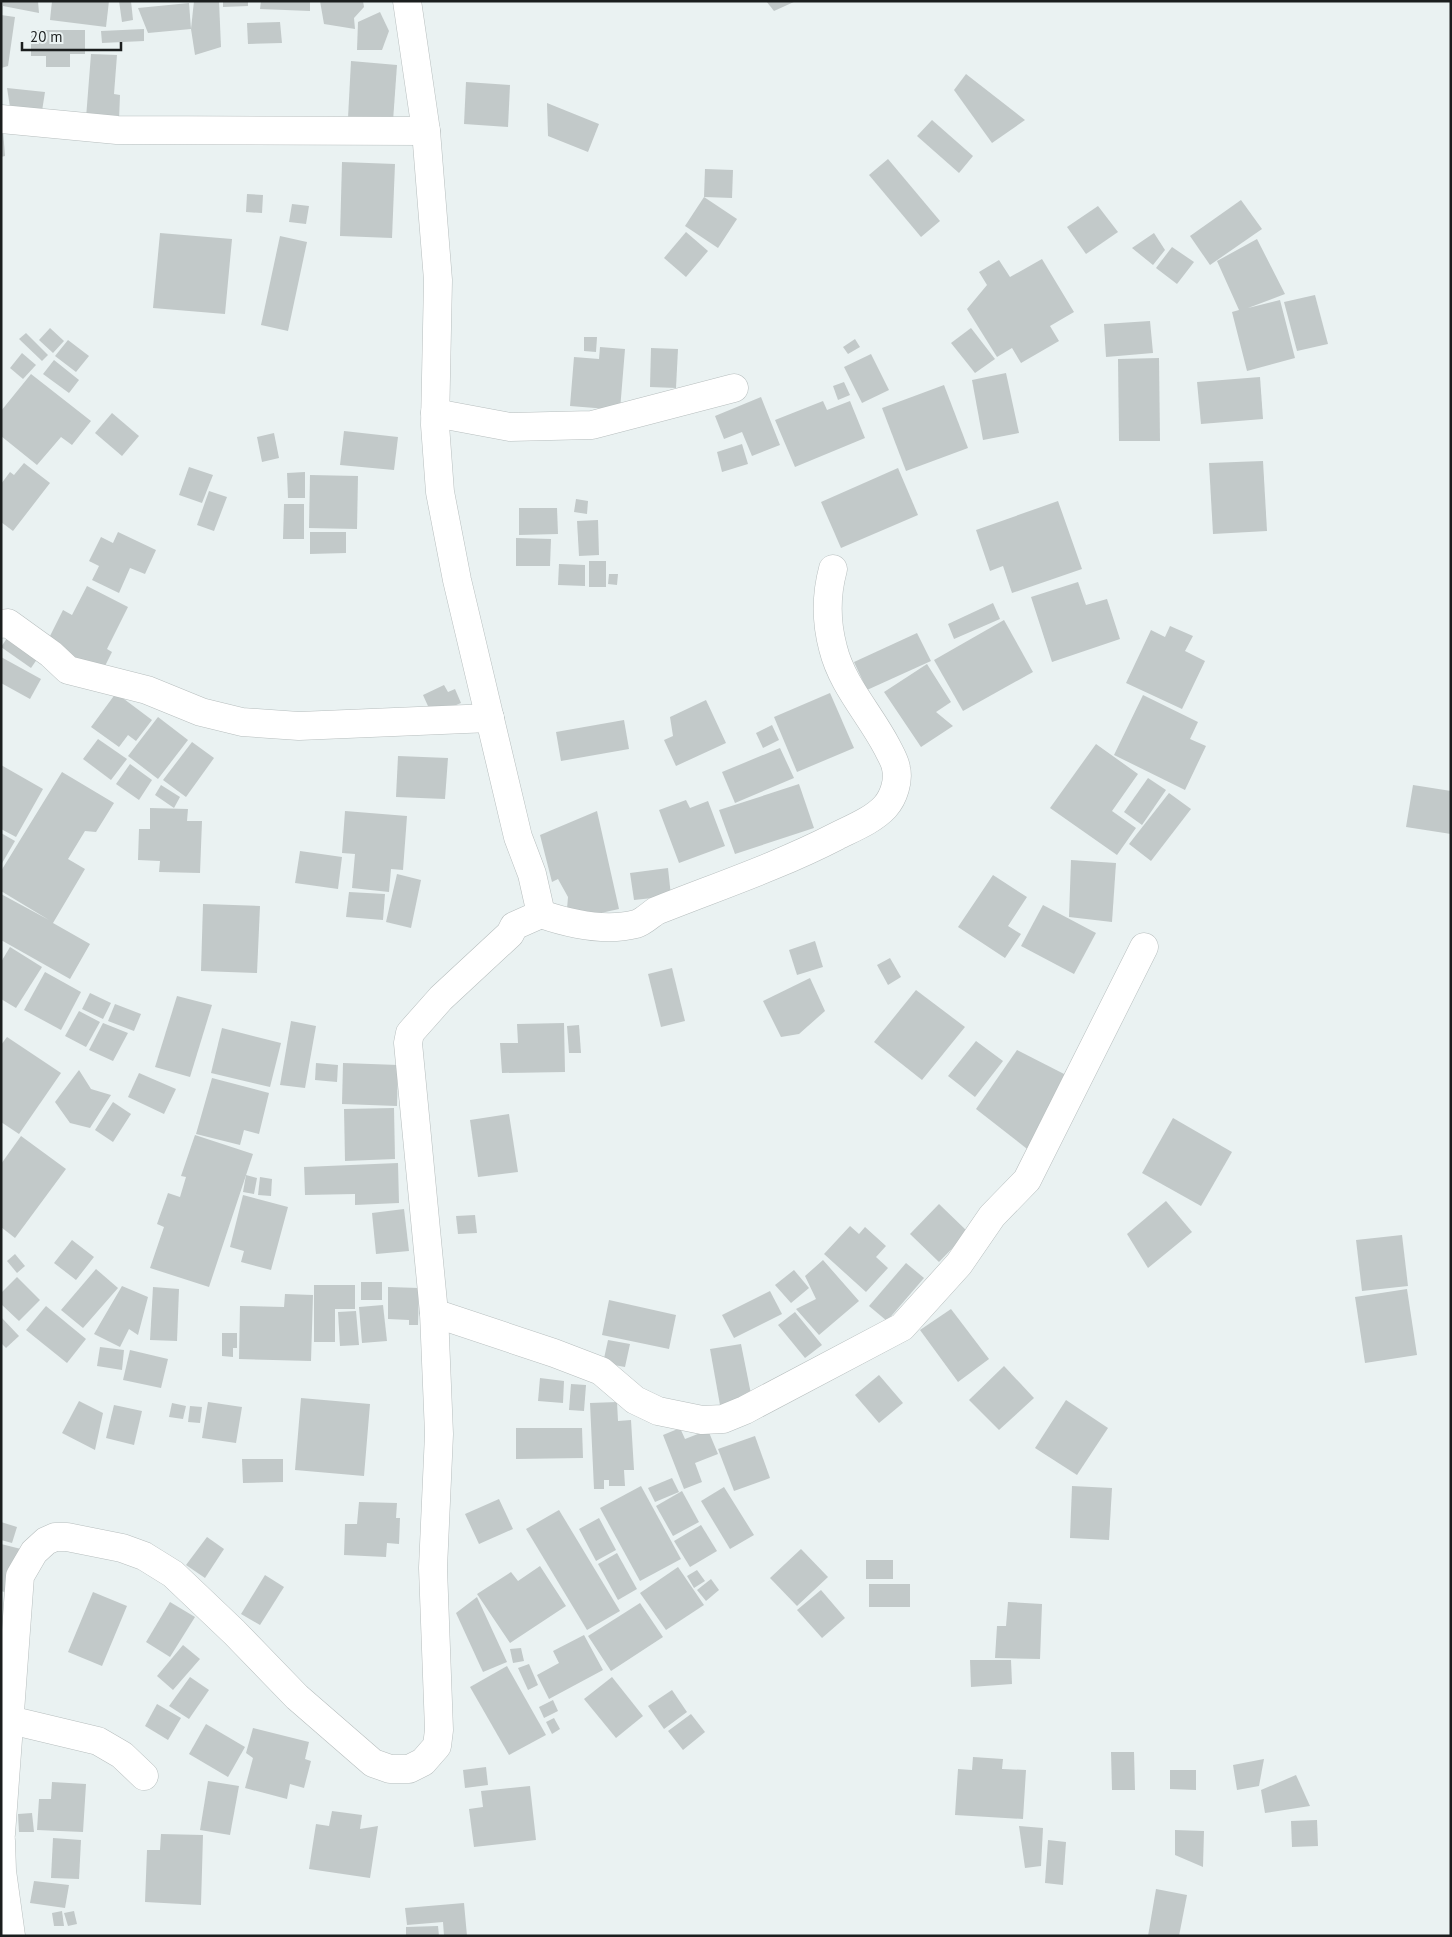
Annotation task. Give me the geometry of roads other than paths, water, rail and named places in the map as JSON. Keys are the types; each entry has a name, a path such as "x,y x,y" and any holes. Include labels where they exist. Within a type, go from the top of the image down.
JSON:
{"street":[{"path":"407,1 426,131 438,280 435,413 440,492 457,580 518,836 532,874 541,914"},
{"path":"1,119 117,130 426,131"},
{"path":"435,413 510,427 592,425 734,388"},
{"path":"1,1834 20,1576 34,1552 46,1541 55,1537 66,1537 122,1548 144,1556 173,1574 234,1632 297,1698 373,1762 390,1769 409,1769 424,1762 437,1746 439,1730 433,1568 439,1434 434,1313 409,1070 408,1043 410,1033 441,998 510,934 514,926 541,914 564,922 602,927 637,923 656,911 802,854 864,822 886,806 894,793 896,767 884,741 846,681 833,649 827,611 828,587 833,569"},
{"path":"1,624 8,623 51,654 68,670 147,690 201,712 242,722 299,726 490,718"},
{"path":"434,1313 554,1353 601,1371 635,1400 658,1411 702,1420 723,1419 745,1410 902,1327 959,1264 992,1216 1027,1180 1144,947"},
{"path":"10,1720 98,1741 122,1755 144,1776"},
{"path":"1,1841 2,1871 11,1936"}]}
